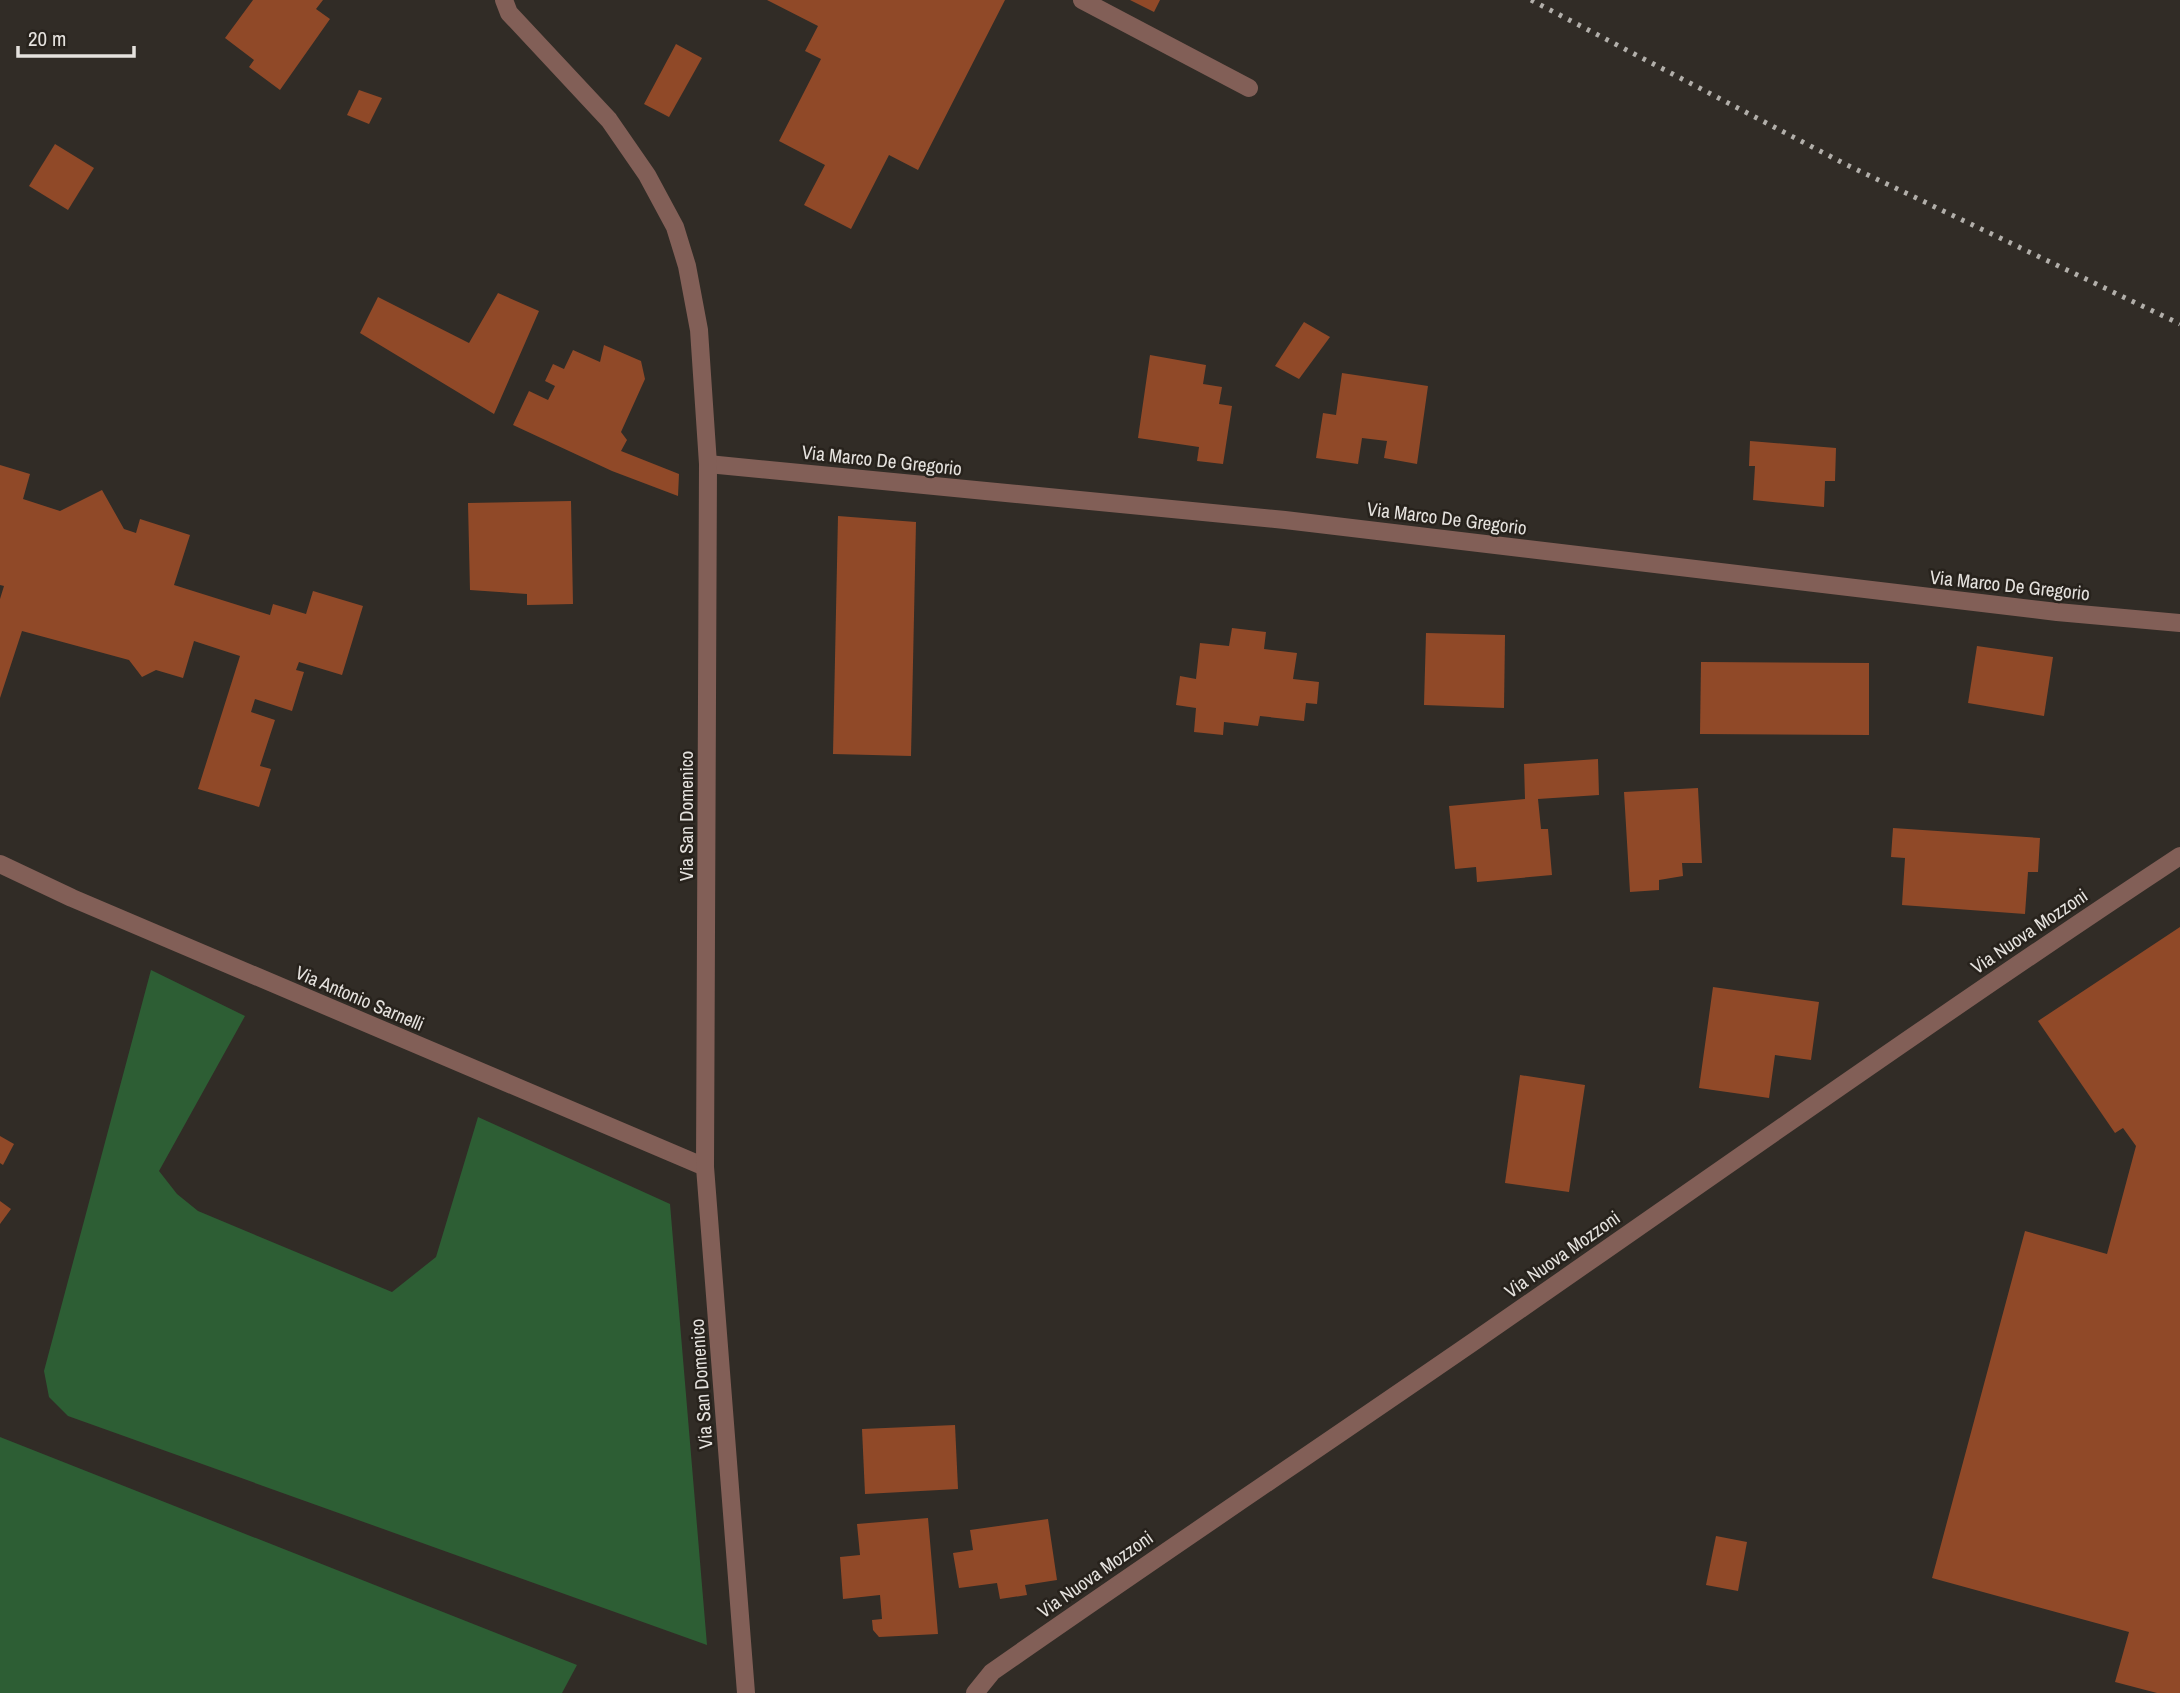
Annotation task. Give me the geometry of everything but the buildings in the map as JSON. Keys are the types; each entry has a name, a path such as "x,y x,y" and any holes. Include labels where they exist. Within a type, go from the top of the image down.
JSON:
{"street":[{"name":"Via San Domenico","path":"504,0 509,13 609,120 647,175 675,228 687,267 699,330 708,464 705,1167 749,1692"},
{"path":"1082,0 1249,88"},
{"name":"Via Marco De Gregorio","path":"708,464 1285,520 2057,612 2180,623"},
{"name":"Via Nuova Mozzoni","path":"975,1693 992,1672 1190,1534 1475,1341 1996,978 2180,856"},
{"name":"Via Antonio Sarnelli","path":"0,864 84,903 705,1167"}],"green space":[{"path":"151,970 245,1016 159,1171 177,1194 198,1211 392,1292 436,1257 478,1117 670,1204 707,1645 68,1416 49,1397 44,1371"},
{"path":"0,1437 577,1665 562,1693 0,1693"}],"railway":[{"path":"1531,0 1843,163 2180,324"}]}
